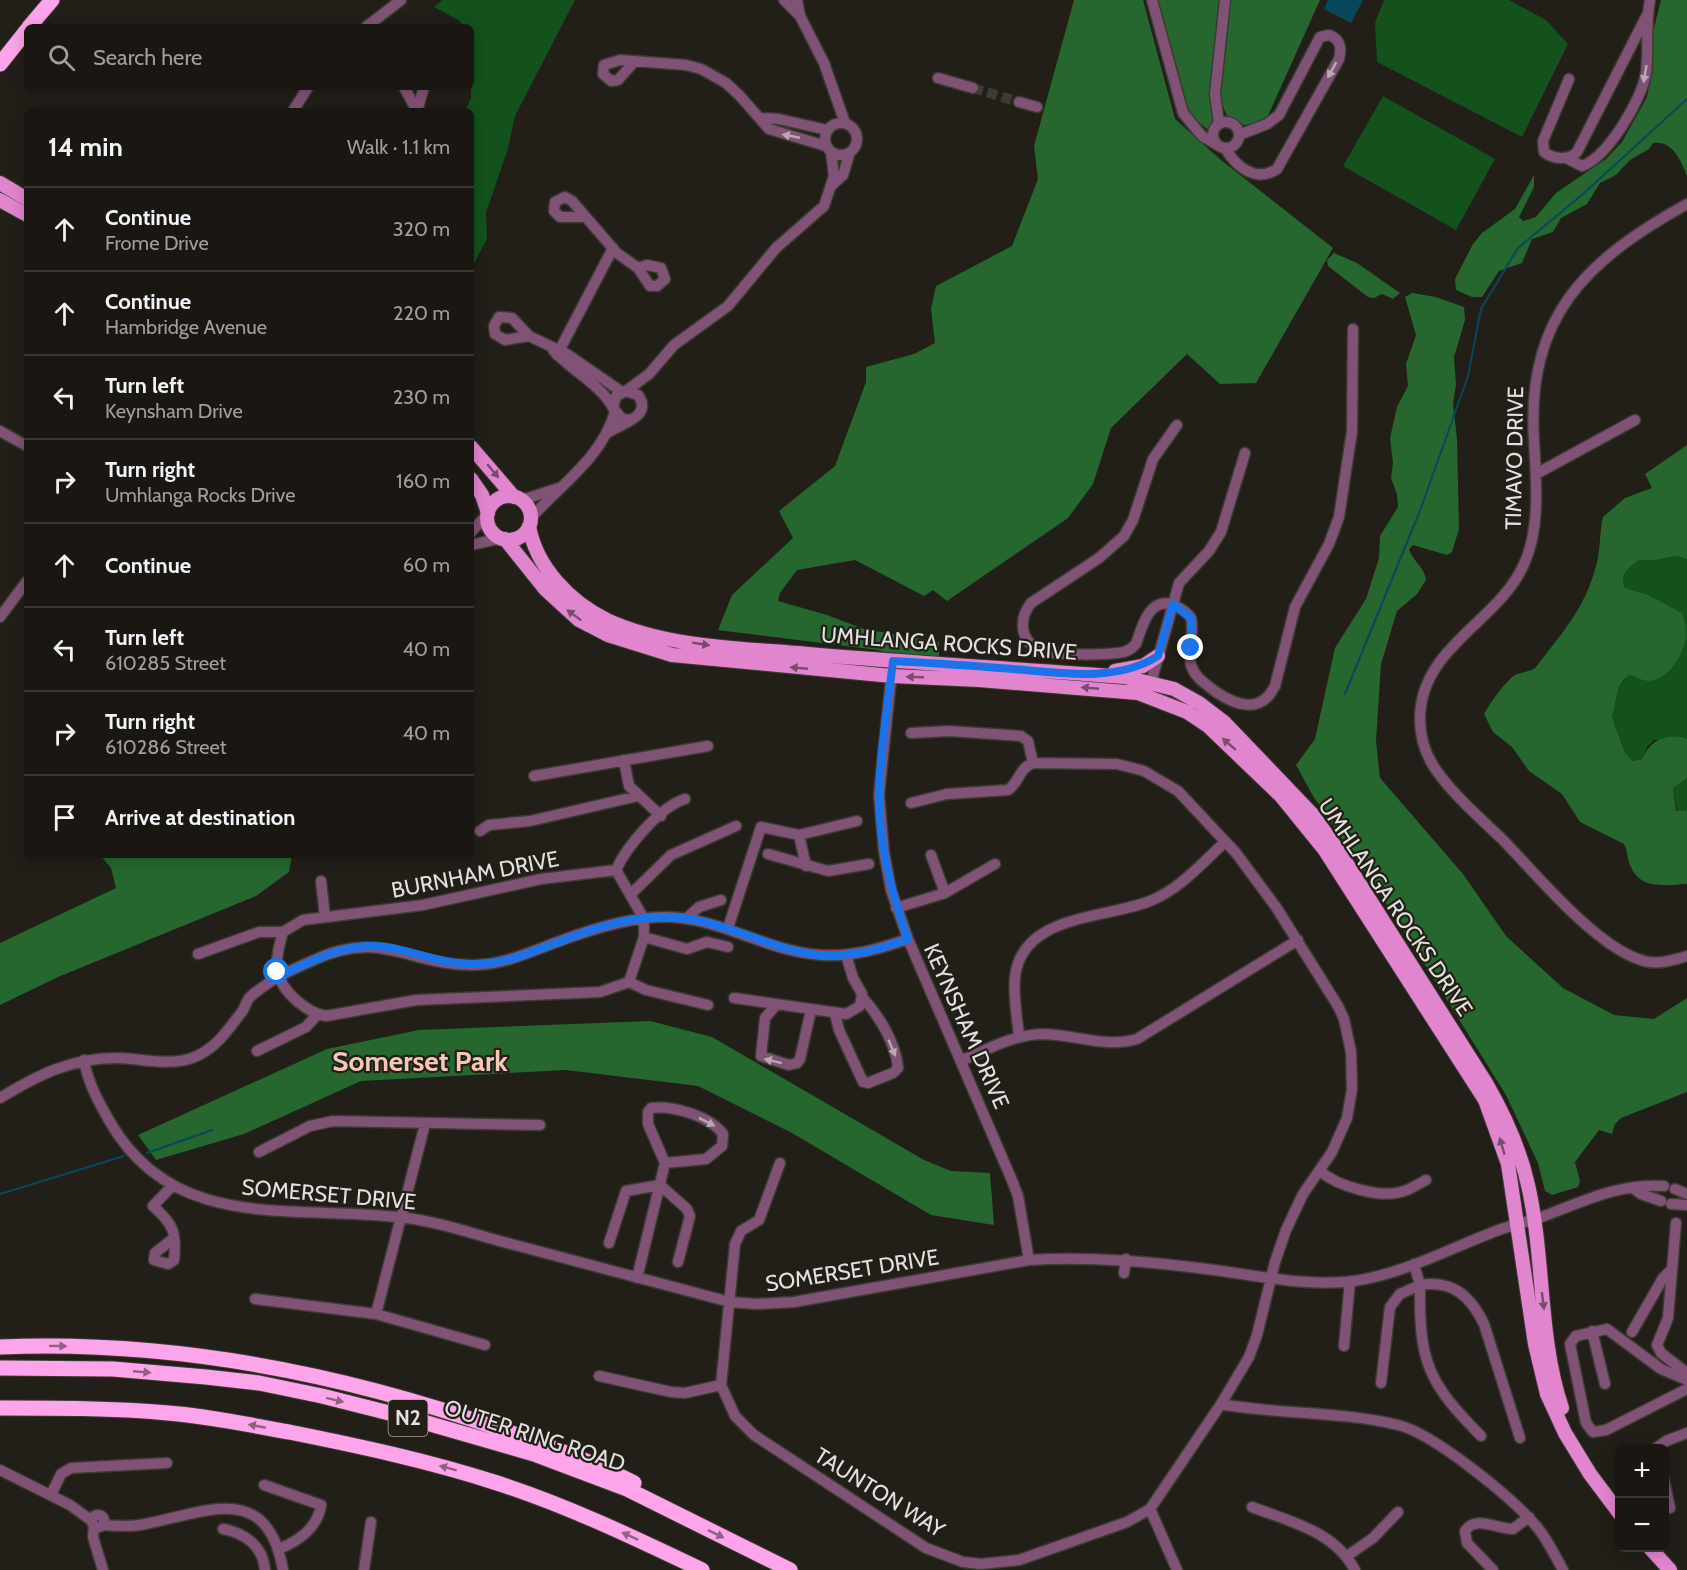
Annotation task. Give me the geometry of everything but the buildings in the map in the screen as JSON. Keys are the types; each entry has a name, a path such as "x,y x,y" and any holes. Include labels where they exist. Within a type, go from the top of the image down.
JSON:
{"highway":[{"path":"31,24 52,0"},
{"path":"0,64 24,33"},
{"path":"0,1347 120,1348 223,1358 374,1390 480,1422 611,1471 645,1489 686,1520"},
{"path":"0,1360 81,1363 113,1370"},
{"name":"OUTER RING ROAD","path":"0,1368 113,1370 259,1383 413,1419 556,1462 627,1489 790,1570"},
{"name":"N2","path":"0,1408 136,1411 208,1418 372,1449 450,1468 536,1497 586,1516 702,1570"},
{"path":"0,1416 40,1413 56,1408"}],"main road":[{"path":"0,183 24,198"},
{"path":"0,200 24,213"},
{"path":"474,450 528,507 530,522 519,536 504,539 490,529 488,514 474,485"},
{"path":"488,514 498,499 518,498"},
{"name":"UMHLANGA ROCKS DRIVE","path":"530,522 536,551 552,576 592,611 619,624 654,634 720,647 1083,674 1150,689 1208,726 1281,796 1324,849 1485,1100 1508,1164 1540,1372 1550,1399 1577,1452 1615,1507"},
{"name":"UMHLANGA ROCKS DRIVE","path":"504,539 562,606 579,620 632,644 672,655 710,661 892,676 1076,687 1174,689 1199,703 1224,722 1323,827 1496,1099 1522,1160 1534,1219 1553,1378 1577,1452"},
{"path":"1083,674 1129,670 1143,666 1158,656"},
{"path":"1654,1552 1670,1570"}],"street":[{"path":"370,24 401,0"},
{"path":"784,0 800,16"},
{"path":"797,0 800,16 824,63 844,123 854,129 856,135 857,142 850,152 843,175 831,187"},
{"path":"1152,0 1182,113 1198,131 1206,139 1222,147 1240,167 1252,174 1266,174 1280,166 1340,54 1339,42 1334,37 1322,35 1316,41 1279,115 1256,128 1198,131"},
{"path":"1222,147 1236,145 1227,128 1216,86 1216,58 1225,0"},
{"path":"1569,79 1549,124 1543,147 1548,155 1566,158 1582,166 1598,156 1612,141 1639,93 1646,71 1647,15 1650,0"},
{"path":"1566,158 1576,152 1647,15"},
{"path":"634,62 678,64 701,69 726,83 769,129 813,140 840,155 850,152"},
{"path":"938,78 973,88"},
{"path":"295,108 306,90"},
{"path":"406,90 415,108"},
{"path":"418,108 423,90"},
{"path":"530,522 559,488 591,459 609,432 616,396 649,374 674,345 728,306 776,248 824,206 834,176 828,129 835,94"},
{"path":"1019,102 1037,107"},
{"path":"760,118 779,119 828,129 844,123"},
{"path":"1222,147 1227,128"},
{"name":"TIMAVO DRIVE","path":"1687,204 1642,230 1605,258 1577,287 1556,317 1535,376 1532,414 1536,474 1533,532 1524,564 1505,594 1436,666 1422,700 1420,721 1424,745 1435,768 1459,796 1575,913 1605,939 1630,956 1647,962 1664,962 1687,956"},
{"path":"584,217 613,248 638,268"},
{"path":"556,351 613,248"},
{"path":"1177,426 1153,459 1136,513 1124,536 1099,558 1031,603 1024,613 1022,627 1030,644 1045,651 1123,652 1136,644 1143,620 1150,610 1161,603 1173,604 1191,618 1190,661 1198,678 1227,699 1242,706 1259,703 1275,686 1295,607 1329,544 1339,517 1352,431 1353,329"},
{"path":"529,336 624,391 634,392 642,402"},
{"path":"556,351 604,394 622,419 631,420"},
{"path":"609,432 640,414 649,374"},
{"path":"1536,474 1635,420"},
{"path":"1,430 24,444"},
{"path":"1150,689 1180,581 1209,551 1221,532 1245,453"},
{"path":"518,498 559,488"},
{"path":"474,529 488,514"},
{"path":"474,544 504,539"},
{"path":"0,617 24,585"},
{"name":"KEYNSHAM DRIVE","path":"893,661 879,795 884,852 896,908 1018,1196 1029,1260"},
{"path":"911,733 949,731 1021,736 1028,741 1033,763 1024,768 1013,787 1008,790 947,794 911,803"},
{"path":"534,776 708,746"},
{"path":"624,760 629,786 661,816"},
{"name":"TAUNTON WAY","path":"780,1163 759,1220 741,1231 736,1238 730,1302 722,1350 721,1385 735,1416 754,1435 926,1548 963,1562 1007,1566 1127,1522 1150,1509 1244,1366 1257,1335 1270,1278 1293,1213 1332,1152 1347,1118 1352,1089 1352,1058 1344,1019 1298,940 1261,885 1178,791 1144,771 1109,763 1033,763"},
{"path":"480,831 489,825 530,822 638,796"},
{"path":"629,982 644,938 644,920 616,870 635,841 672,805 685,799"},
{"path":"728,928 762,826 799,835 857,821"},
{"path":"630,895 671,855 736,826"},
{"path":"799,835 806,866"},
{"path":"1019,1036 1014,987 1016,971 1023,953 1032,941 1060,925 1126,909 1158,897 1192,873 1225,842"},
{"path":"768,854 828,871 869,864"},
{"path":"931,855 945,893"},
{"path":"896,908 945,893 995,864"},
{"name":"BURNHAM DRIVE","path":"283,932 303,920 423,905 541,879 616,870"},
{"path":"321,880 325,918"},
{"path":"686,919 699,908 721,900"},
{"path":"0,1098 42,1074 84,1060 183,1060 204,1052 247,1016 253,996 278,977 330,953 364,946 384,947 446,963 498,962 583,933 664,917 728,928 788,949 820,955 846,955 871,951 908,939"},
{"path":"198,954 259,932 283,932 278,957 278,977 287,992 317,1015 336,1016 439,998 600,992 629,982 646,990 708,1005"},
{"path":"644,938 687,949 707,942 728,947"},
{"path":"961,1060 1019,1036 1046,1034 1115,1043 1137,1039 1298,940"},
{"path":"835,1014 839,1030 862,1082 868,1083 893,1073 898,1068 897,1059 876,1013 863,998 846,955"},
{"path":"734,998 835,1014 855,1010 863,998"},
{"path":"776,1005 765,1018 760,1053 764,1059 789,1065 794,1065 800,1059 811,1011"},
{"path":"257,1051 306,1027 317,1015"},
{"name":"SOMERSET DRIVE","path":"84,1060 90,1086 118,1136 147,1168 172,1186 196,1197 226,1206 415,1219 730,1302 757,1304 794,1302 1029,1260 1126,1259 1316,1283 1350,1281 1375,1277 1414,1264 1598,1193 1644,1185 1669,1187 1687,1194"},
{"path":"637,1278 665,1162 648,1124 647,1116 651,1108 667,1109 702,1118 713,1123 723,1134 722,1146 710,1158 665,1162"},
{"path":"259,1152 321,1123 540,1125"},
{"path":"376,1314 425,1124"},
{"path":"1320,1171 1341,1185 1389,1193 1402,1192 1426,1180"},
{"path":"609,1243 626,1191 660,1185"},
{"path":"660,1185 687,1209 690,1216 678,1262"},
{"path":"172,1186 153,1206 172,1224 174,1238"},
{"path":"1633,1188 1641,1194 1666,1202 1687,1205"},
{"path":"1676,1223 1668,1318 1657,1345 1661,1353 1687,1373"},
{"path":"1124,1273 1126,1259"},
{"path":"1414,1264 1419,1281 1419,1330 1424,1357 1444,1397 1481,1436"},
{"path":"1632,1332 1663,1278 1672,1269"},
{"path":"1344,1346 1350,1281"},
{"path":"1381,1383 1390,1307 1400,1294 1419,1281 1446,1285 1467,1298 1477,1310 1520,1438"},
{"path":"255,1299 376,1314 485,1345"},
{"path":"1687,1380 1661,1369 1606,1329 1576,1336 1570,1348 1586,1423 1593,1432 1606,1430 1687,1389"},
{"path":"1592,1331 1605,1384"},
{"path":"599,1376 671,1392 685,1393 721,1385"},
{"path":"1221,1404 1391,1423 1410,1428 1444,1447 1538,1527 1563,1570"},
{"path":"1662,1444 1666,1440 1687,1433"},
{"path":"51,1495 61,1474 71,1468 166,1463"},
{"path":"0,1470 51,1495 98,1523 122,1526 142,1525 212,1508 236,1509 257,1518 268,1527 279,1549 283,1570"},
{"path":"264,1485 321,1505 316,1520 303,1537 279,1549"},
{"path":"1668,1498 1670,1508"},
{"path":"1252,1507 1324,1536 1347,1556 1355,1570"},
{"path":"1150,1509 1177,1570"},
{"path":"1347,1556 1373,1538 1398,1512"},
{"path":"1493,1570 1467,1543 1465,1531 1470,1525 1478,1522 1513,1529 1528,1518"},
{"path":"364,1570 371,1522"},
{"path":"98,1523 94,1541 103,1570"},
{"path":"223,1529 250,1540 262,1555 264,1570"}],"green space":[{"path":"443,0 575,0 515,116 508,148 486,213 487,239 474,263 474,108 466,108 471,98 471,90 474,90 474,24 461,24 460,21 434,7"},
{"path":"1074,0 1143,0 1175,119 1221,160 1333,248 1256,383 1220,384 1187,354 1111,428 1093,484 1068,518 947,601 933,590 924,596 855,560 797,570 780,593 778,601 827,615 864,629 939,642 939,659 908,658 905,654 892,655 878,650 718,630 732,595 793,538 779,511 835,466 866,382 866,367 914,354 935,343 931,309 936,286 1012,246 1038,179 1034,146"},
{"path":"1153,0 1222,0 1214,134 1186,113"},
{"path":"1227,0 1320,0 1267,118 1247,125 1235,123 1227,115 1222,102 1220,66"},
{"path":"1384,0 1509,0 1546,20 1568,44 1522,137 1377,62 1375,23"},
{"path":"1661,0 1687,0 1687,176 1679,158 1671,148 1660,143 1653,143 1649,149 1630,160 1616,175 1600,183 1587,204 1561,218 1553,232 1532,239 1522,263 1499,271 1482,297 1472,297 1456,290 1455,279 1473,244 1482,233 1515,209 1534,175 1534,187 1519,217 1523,221 1536,217 1556,193 1606,159 1622,142 1647,97 1653,65 1653,32"},
{"path":"1383,96 1495,159 1456,230 1343,166"},
{"path":"1334,253 1357,263 1400,293 1393,299 1382,294 1374,298 1368,297 1328,266 1327,260"},
{"path":"1412,293 1436,297 1464,307 1465,320 1454,357 1456,385 1453,404 1457,439 1459,529 1452,552 1447,555 1413,545 1409,549 1426,580 1417,594 1397,611 1381,664 1376,741 1380,778 1463,874 1506,936 1563,988 1614,1015 1654,1019 1687,998 1687,1092 1621,1118 1615,1124 1612,1134 1599,1130 1575,1162 1580,1181 1578,1187 1552,1195 1545,1191 1538,1163 1506,1095 1392,912 1313,796 1296,765 1315,739 1335,648 1366,599 1379,558 1380,536 1398,507 1397,494 1391,478 1393,463 1390,438 1397,407 1408,386 1406,364 1416,335 1405,297"},
{"path":"1687,445 1687,559 1676,556 1656,560 1639,560 1628,569 1623,579 1625,588 1646,594 1682,613 1686,630 1685,643 1679,658 1663,676 1649,681 1630,675 1625,678 1619,688 1612,717 1625,753 1633,761 1642,759 1654,742 1660,739 1673,736 1687,739 1687,778 1673,788 1676,811 1687,810 1687,884 1655,885 1641,880 1635,874 1624,844 1580,822 1562,794 1529,771 1512,747 1493,732 1484,714 1512,677 1536,667 1579,608 1596,566 1603,517 1625,498 1652,488 1645,474"},
{"path":"1676,556 1687,559 1687,739 1654,740 1647,747 1642,759 1633,761 1625,753 1612,717 1619,688 1630,675 1646,594 1625,588 1623,579 1628,569 1639,560 1656,560"},
{"path":"1687,778 1687,810 1677,811 1673,788"},
{"path":"103,858 291,858 289,872 256,896 58,977 0,1005 0,943 116,888 111,868"},
{"path":"650,1021 712,1037 924,1160 951,1171 990,1173 994,1225 931,1215 792,1133 698,1086 566,1070 361,1081 244,1134 156,1160 138,1135 327,1049 419,1030"}],"water":[{"path":"1328,0 1363,0 1351,23 1324,9"}],"waterway":[{"path":"1345,694 1421,508 1468,376 1481,309 1518,248 1583,194 1687,99"},
{"path":"147,1153 212,1130"},
{"path":"0,1194 124,1156"}],"tunnel":[{"path":"973,88 1019,102"}],"district":[{"name":"Somerset Park","path":"420,1061"}],"route":[{"path":"277,972 278,977 330,953 364,946 384,947 446,963 476,965 498,962 583,933 628,922 664,917 683,918 728,928 788,949 820,955 846,955 871,951 908,939 891,890 880,817 880,771 893,661 1083,674 1129,670 1143,666 1158,656 1173,604 1191,618 1193,632 1191,648"}]}
